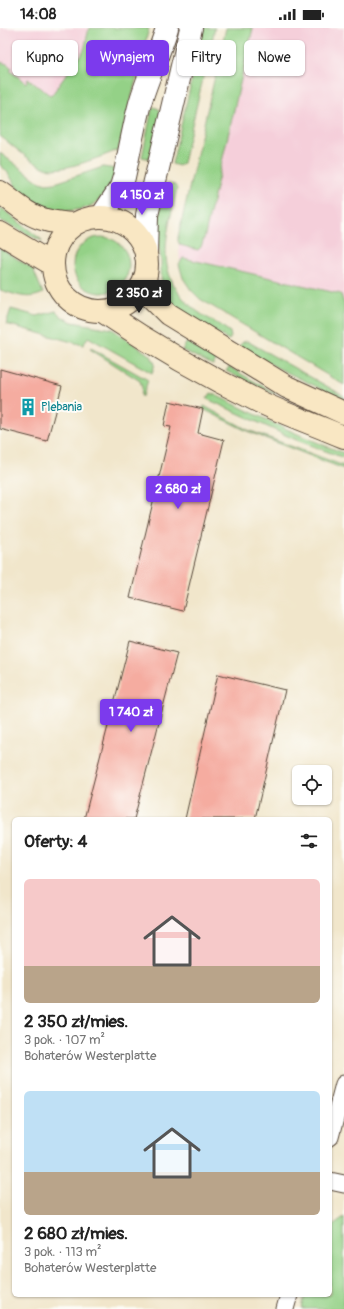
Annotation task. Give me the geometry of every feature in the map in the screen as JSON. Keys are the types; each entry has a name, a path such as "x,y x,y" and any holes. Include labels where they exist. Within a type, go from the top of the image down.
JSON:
{"main road":[{"path":"0,192 26,212 35,216 55,222 74,224"},
{"path":"101,217 114,219 126,224 135,233 142,243 146,256 147,267 145,278 133,298 124,305 114,309 102,311 89,310 77,306 67,298 56,283 52,264 54,252 58,242 65,232 74,224 87,218 101,217"},
{"path":"0,233 52,264"},
{"path":"145,278 147,288 151,296 168,314 287,387 344,414"},
{"path":"102,311 141,338 213,378 262,402 344,437"}],"street":[{"path":"101,217 120,187 124,177 139,107 149,74 163,42 167,28"},
{"path":"146,256 147,215 191,28"},
{"path":"332,1129 344,1084"},
{"path":"332,1181 344,1184"},
{"path":"285,1309 288,1297"}],"shaded area":[{"path":"0,28 89,28 84,50 78,58 78,40 12,40 12,68 7,64 0,62"},
{"path":"226,28 344,28 344,304 341,294 185,258 180,262 178,237 215,76 236,76 236,40 223,40"},
{"path":"17,76 65,76 51,96 29,79 26,83"}],"green space":[{"path":"89,28 149,28 146,40 86,40"},
{"path":"204,28 215,28 212,40 201,40"},
{"path":"226,28 253,28 250,40 244,40 244,67 205,235 201,247 198,250 180,245 178,237 215,76 236,76 236,40 223,40"},
{"path":"86,41 86,76 137,76 119,147 118,150 82,163 61,168 46,168 29,158 0,136 0,62 7,64 12,68 10,71 12,72 12,76 17,76 26,83 28,79 51,96 65,76 78,76 78,58 84,50"},
{"path":"193,76 204,76 183,163 179,166 172,164"},
{"path":"154,107 159,109 161,114 150,159 142,157 152,109"},
{"path":"0,153 38,181 46,184 55,183 103,167 116,169 107,189 97,202 82,209 68,211 55,210 38,206 22,195 10,176 0,165"},
{"path":"168,183 175,185 177,189 167,238 166,253 172,282 181,295 194,309 230,332 231,337 229,340 180,311 165,295 157,240 157,227 159,214"},
{"path":"0,207 43,241 0,220"},
{"path":"101,237 112,239 121,245 127,254 129,265 127,276 121,285 112,291 101,293 90,291 81,285 75,276 73,265 75,254 81,245 90,239"},
{"path":"0,248 33,269 43,293 27,297 0,290"},
{"path":"183,258 341,294 344,304 344,385 200,299 191,290 183,278 179,264"},
{"path":"11,309 37,316 56,311 61,316 72,322 112,329 151,356 155,364 152,373 88,337 83,345 6,324"},
{"path":"247,341 344,396 344,400 276,367 239,346 243,342"},
{"path":"187,342 216,360 213,365 182,350"},
{"path":"91,348 148,380 143,396 141,396 142,387 140,381 90,349"},
{"path":"229,367 275,393 276,395 226,371"},
{"path":"211,393 293,432 344,453 344,458 294,439 207,399"},
{"path":"204,406 248,430 344,466 344,469 247,431 203,409"},
{"path":"344,1217 344,1309 302,1309 305,1297 332,1297 332,1226"}],"building":[{"name":"Plebania","path":"0,369 62,386 47,441 0,429"},
{"path":"169,401 203,409 198,433 224,440 183,611 130,598 171,427 164,426"},
{"path":"130,641 177,653 135,817 85,817"},
{"path":"218,674 285,690 255,817 185,817"}],"place":[{"name":"Plebania","path":"28,407"}]}
